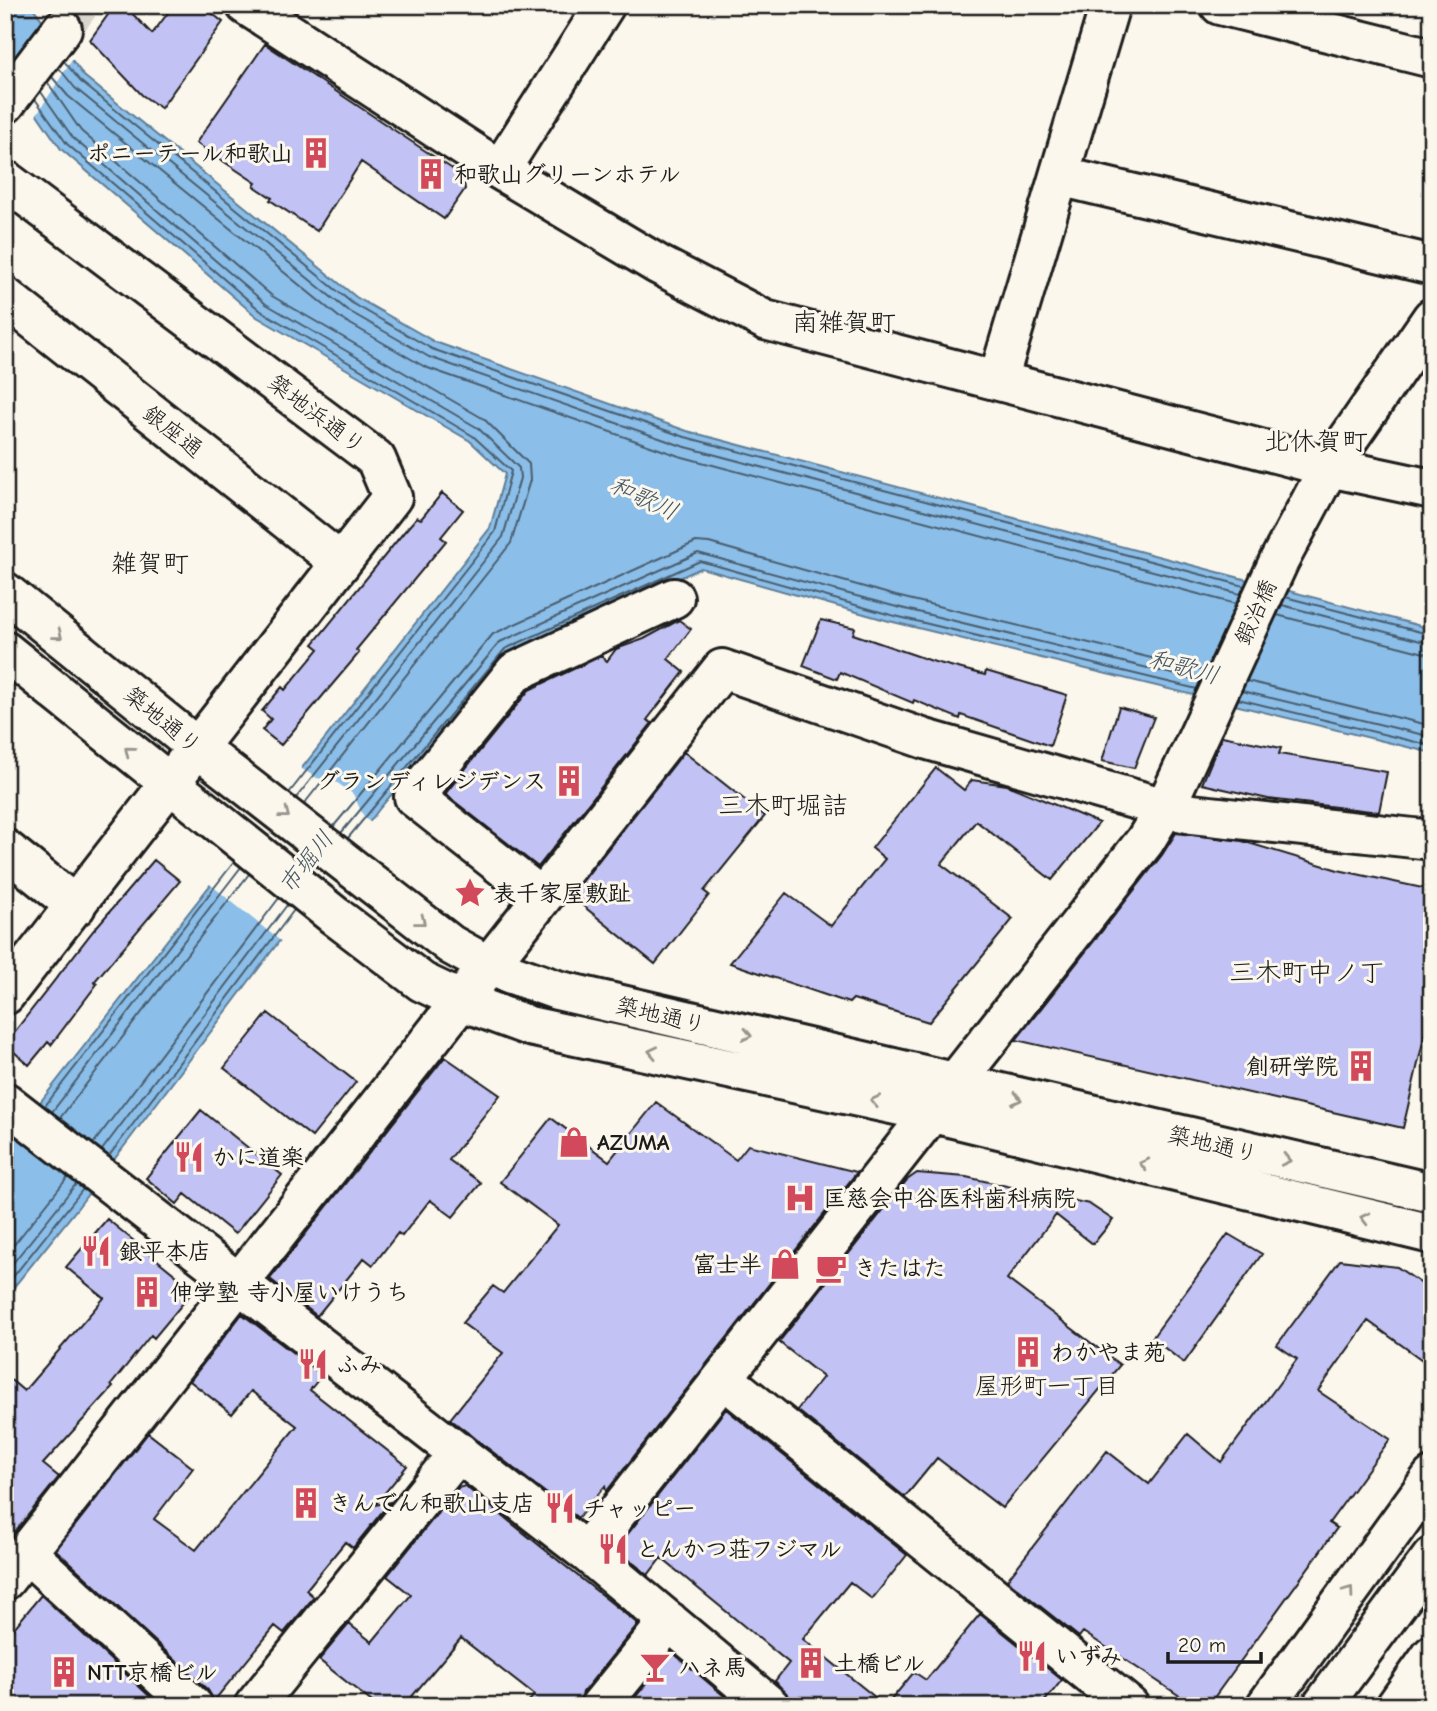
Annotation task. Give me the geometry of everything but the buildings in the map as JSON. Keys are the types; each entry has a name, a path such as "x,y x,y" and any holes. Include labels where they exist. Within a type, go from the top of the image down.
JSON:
{"street":[{"path":"246,5 500,170 659,265 765,320 1329,467 1432,489"},
{"path":"500,170 605,5"},
{"path":"998,380 1110,5"},
{"path":"1220,5 1432,58"},
{"path":"5,104 62,29"},
{"path":"1059,176 1432,265"},
{"name":"築地浜通り","path":"5,180 376,459 392,497 199,749 5,995"},
{"name":"銀座通","path":"5,297 341,563"},
{"name":"鍜治橋","path":"586,1552 1145,841 1165,808 1279,561 1329,467 1432,318"},
{"name":"築地通り","path":"5,592 199,749 232,772 451,945 489,966 538,986 1432,1234"},
{"path":"540,896 414,797 515,672 674,598"},
{"name":"築地通り","path":"5,651 335,916 422,982 461,1001 529,1026 944,1099 1432,1194"},
{"path":"194,1706 16,1566 489,966 540,896 722,669 925,738 1165,808 1192,814 1432,839"},
{"path":"5,849 76,906"},
{"path":"5,1102 586,1552 770,1706"},
{"path":"724,1379 1129,1706"},
{"path":"254,1706 459,1452"},
{"path":"1266,1706 1432,1477"},
{"path":"1322,1706 1432,1557"},
{"path":"600,1706 669,1621"},
{"path":"1396,1706 1432,1656"}],"water":[{"path":"5,5 31,5 84,76 356,297 435,342 687,431 1432,629 1432,753 889,621 701,568 509,655 380,808 76,1210 5,1298 5,1147 490,528 505,474 470,441 257,317 61,149 5,68"}],"pier":[{"path":"47,20 74,57 35,117 7,76"},
{"path":"297,766 317,778 336,782 353,794 364,817 372,824 283,943 206,881"}],"tunnel":[{"path":"62,29 80,5"}],"place":[{"name":"ポニーテール和歌山","path":"316,153"},
{"name":"和歌山グリーンホテル","path":"431,174"},
{"name":"グランディレジデンス","path":"569,781"},
{"name":"表千家屋敷趾","path":"470,893"},
{"name":"創研学院","path":"1361,1066"},
{"name":"AZUMA","path":"574,1142"},
{"name":"かに道楽","path":"189,1157"},
{"name":"匡慈会中谷医科歯科病院","path":"800,1198"},
{"name":"銀平本店","path":"96,1251"},
{"name":"富士半","path":"785,1264"},
{"name":"きたはた","path":"831,1268"},
{"name":"伸学塾 寺小屋いけうち","path":"147,1292"},
{"name":"わかやま苑","path":"1028,1352"},
{"name":"ふみ","path":"313,1364"},
{"name":"きんでん和歌山支店","path":"306,1503"},
{"name":"チャッピー","path":"560,1508"},
{"name":"とんかつ荘フジマル","path":"613,1549"},
{"name":"いずみ","path":"1032,1656"},
{"name":"土橋ビル","path":"811,1663"},
{"name":"ハネ馬","path":"655,1667"},
{"name":"NTT京橋ビル","path":"64,1672"}],"district":[{"name":"南雑賀町","path":"844,322"},
{"name":"北休賀町","path":"1316,441"},
{"name":"雑賀町","path":"150,563"},
{"name":"三木町堀詰","path":"783,805"},
{"name":"三木町中ノ丁","path":"1307,972"},
{"name":"屋形町一丁目","path":"1047,1386"}],"water label":[{"name":"和歌川","path":"644,498"},
{"name":"和歌川","path":"1184,667"},
{"name":"市堀川","path":"306,862"}]}
